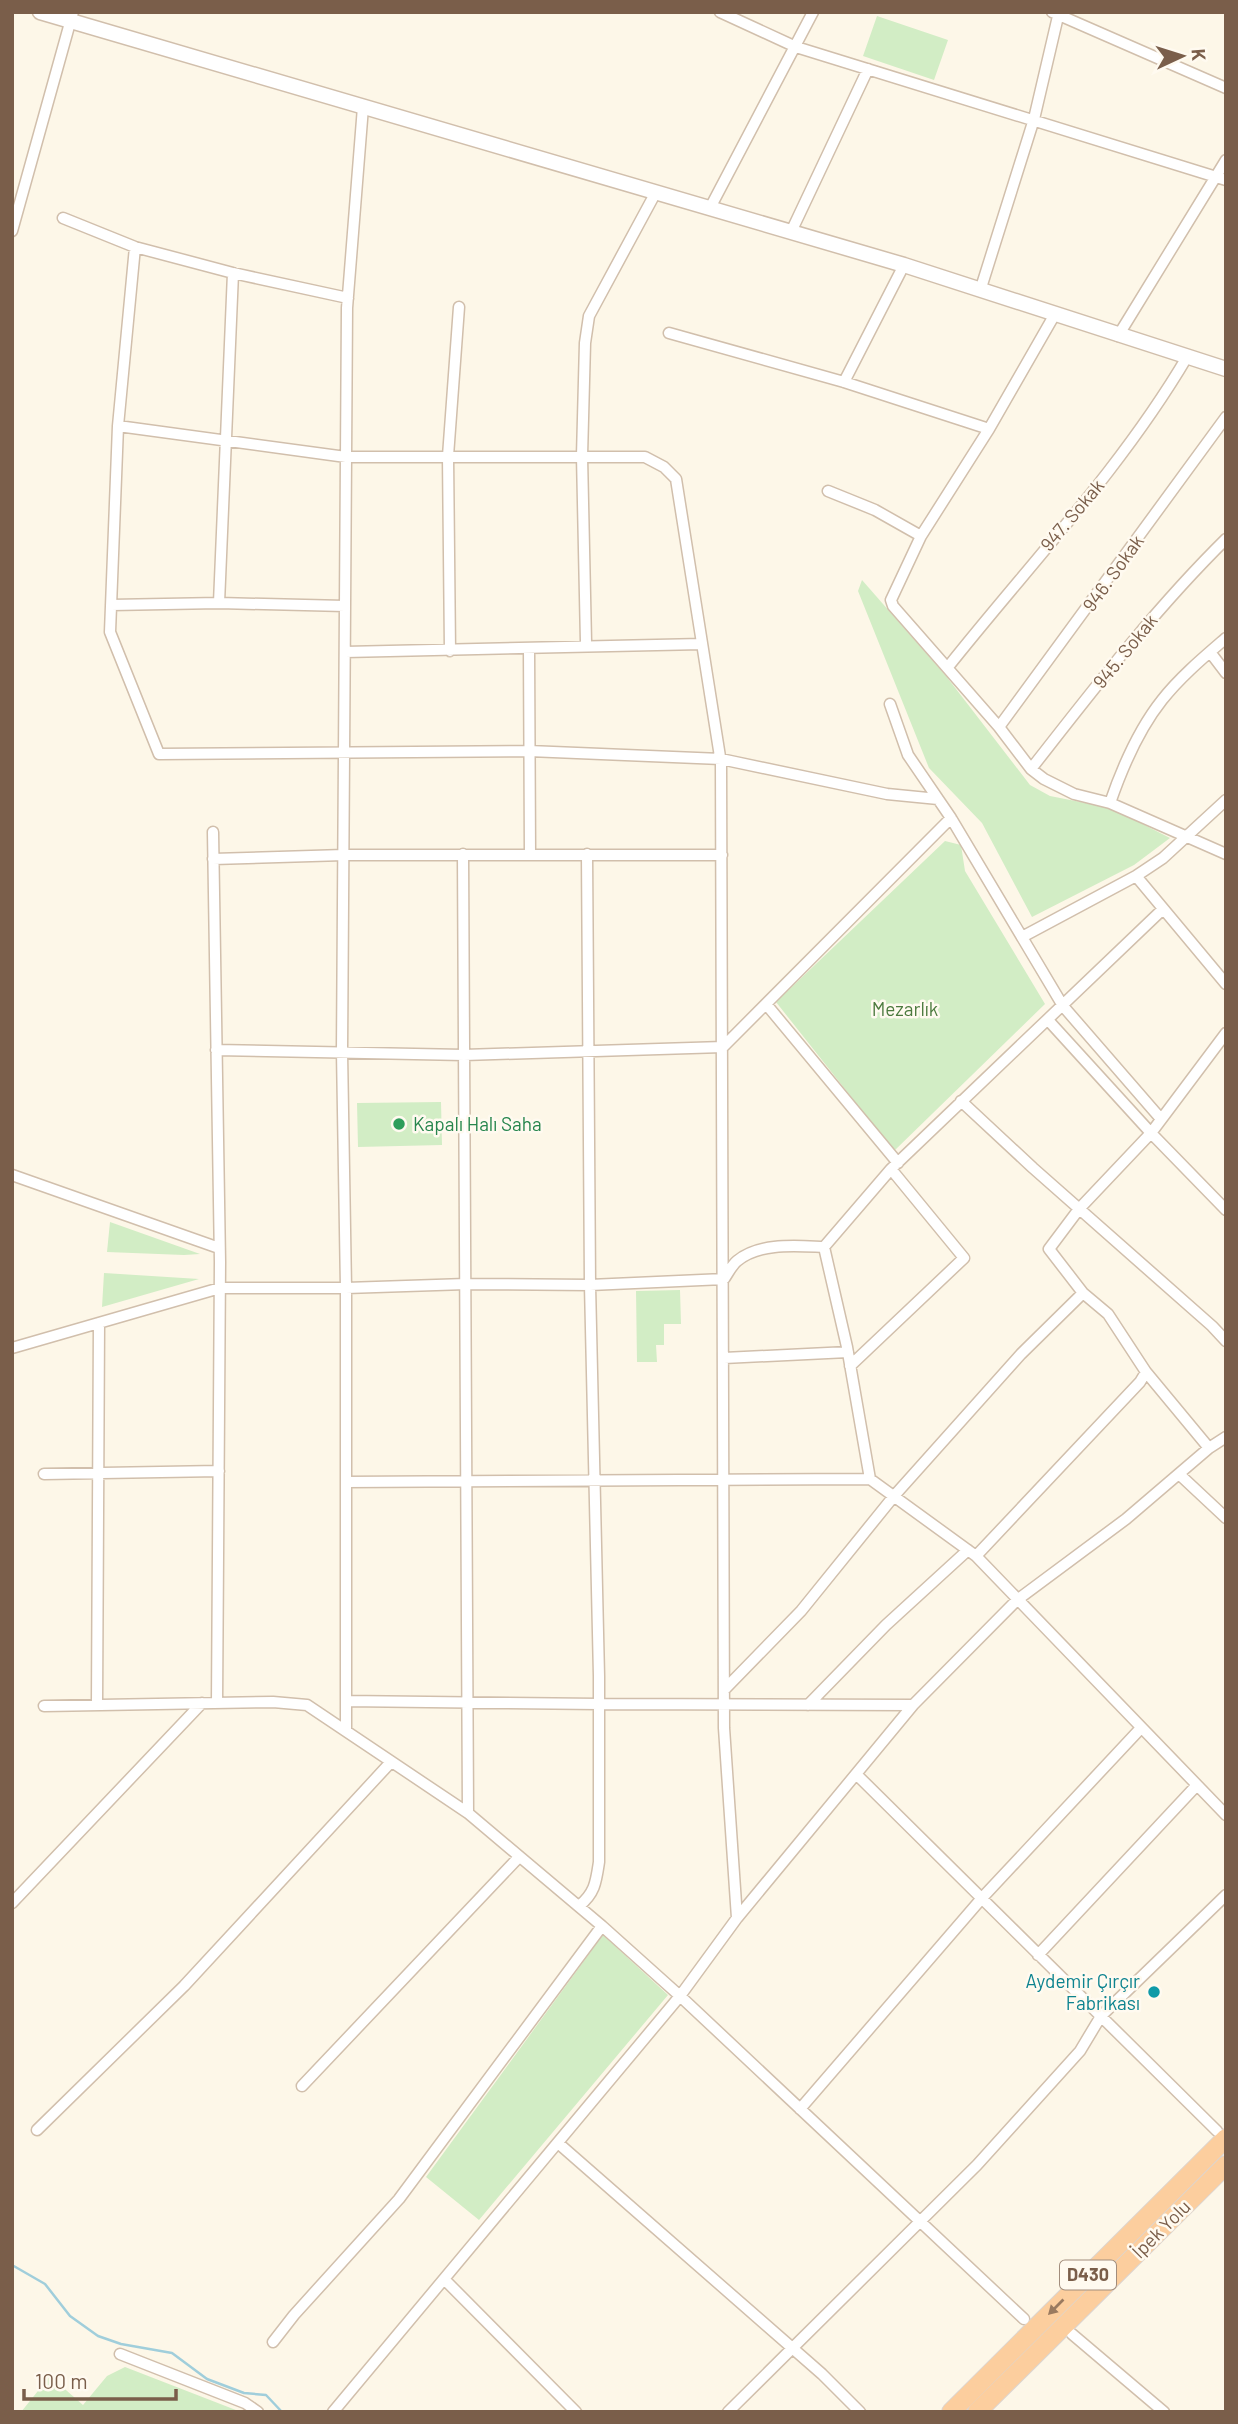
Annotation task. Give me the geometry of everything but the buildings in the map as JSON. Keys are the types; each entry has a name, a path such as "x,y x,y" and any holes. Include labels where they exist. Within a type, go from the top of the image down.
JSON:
{"highway":[{"name":"D430","path":"951,2412 1221,2135"},
{"name":"İpek Yolu","path":"977,2412 1226,2165"}],"street":[{"path":"40,12 71,17 363,107 904,265 1226,369"},
{"path":"720,12 796,47 1221,178"},
{"path":"710,208 813,12"},
{"path":"980,290 1034,119 1056,13 1226,88"},
{"path":"12,230 71,17"},
{"path":"790,232 868,69"},
{"path":"346,1731 346,1288 342,1052 346,457 348,298 363,107"},
{"path":"1118,336 1221,178 1226,160"},
{"path":"586,642 582,456 585,343 589,316 656,192"},
{"path":"63,218 135,247 233,273 348,298"},
{"path":"135,247 118,426 110,632 159,754 529,751 721,759 887,794 938,799"},
{"path":"844,382 904,265"},
{"path":"219,603 233,273"},
{"path":"450,651 448,456 459,307"},
{"path":"1055,314 989,429 921,536 891,600 893,606 999,727 1031,769 1044,779 1074,794 1110,803 1226,854"},
{"path":"669,332 844,382 989,429"},
{"name":"947. Sokak","path":"948,667 1108,472 1151,415 1187,357"},
{"name":"946. Sokak","path":"999,727 1226,417"},
{"path":"118,426 346,457 645,457 664,467 676,479 721,759 724,1703 737,1918"},
{"path":"828,491 875,510 921,536"},
{"name":"945. Sokak","path":"1031,769 1133,640 1184,581 1226,539"},
{"path":"111,605 219,603 345,606"},
{"path":"1110,803 1144,727 1162,700 1226,638"},
{"path":"345,652 702,644"},
{"path":"529,648 530,854"},
{"path":"1210,652 1226,673"},
{"path":"890,704 908,755 951,818 1063,1006 1161,1119"},
{"path":"1021,937 1136,876 1188,836 1226,800"},
{"path":"216,1051 464,1055 723,1047 951,818"},
{"path":"213,832 220,1288 217,1703"},
{"path":"213,859 463,854 722,855"},
{"path":"463,854 468,1814"},
{"path":"579,1906 591,1897 599,1862 599,1704 590,1285 587,855"},
{"path":"1136,876 1226,984"},
{"path":"824,1247 895,1166 1163,909"},
{"path":"766,1004 895,1166 964,1258 850,1366"},
{"path":"1048,1020 1226,1210"},
{"path":"1209,1448 1146,1373 1108,1314 1083,1293 1049,1249 1079,1209 1151,1133 1226,1033"},
{"path":"961,1101 1226,1341"},
{"path":"12,1175 219,1248"},
{"path":"724,1279 735,1262 748,1254 786,1245 824,1247"},
{"path":"824,1247 848,1352 870,1479"},
{"path":"12,1348 220,1288 590,1285 724,1279"},
{"path":"724,1689 815,1595 894,1496 1021,1354 1083,1293"},
{"path":"97,1705 99,1323"},
{"path":"724,1357 848,1352"},
{"path":"808,1705 886,1625 972,1553 1146,1373"},
{"path":"333,2412 680,1996 737,1918 913,1705 1017,1600 1126,1519 1209,1448 1226,1437"},
{"path":"44,1474 219,1471"},
{"path":"1180,1475 1226,1518"},
{"path":"345,1482 870,1479 972,1553 1226,1815"},
{"path":"346,1701 913,1705"},
{"path":"44,1706 273,1702 307,1705 468,1814 579,1906 680,1996 1024,2319"},
{"path":"12,1903 202,1703"},
{"path":"800,2109 982,1898 1141,1728"},
{"path":"37,2130 184,1986 391,1762"},
{"path":"856,1773 1221,2135"},
{"path":"1038,1955 1197,1785"},
{"path":"302,2086 519,1857"},
{"path":"728,2412 977,2165 1080,2051 1101,2017 1226,1895"},
{"path":"273,2342 398,2199 602,1926"},
{"path":"558,2143 791,2347 860,2412"},
{"path":"444,2279 573,2411"},
{"path":"1072,2334 1164,2412"},
{"path":"120,2354 245,2403 258,2412"}],"green space":[{"path":"877,16 948,40 934,80 863,56"},
{"path":"862,580 946,676 1030,785 1050,796 1111,808 1170,838 1134,865 1032,917 982,823 929,768 858,591"},
{"name":"Mezarlık","path":"945,841 961,845 965,871 1045,1004 894,1151 776,1002"},
{"name":"Kapalı Halı Saha","path":"441,1102 442,1145 358,1147 357,1103"},
{"path":"110,1222 200,1254 107,1252"},
{"path":"104,1273 199,1279 102,1307"},
{"path":"680,1290 681,1324 664,1324 664,1345 656,1345 657,1362 637,1362 636,1291"},
{"path":"603,1935 668,1995 479,2220 426,2177"},
{"path":"125,2367 241,2412 21,2412 50,2376 83,2405 107,2376"}],"waterway":[{"path":"12,2265 45,2284 70,2316 98,2336 121,2344 172,2353 207,2379 244,2393 266,2395 282,2412"}],"place":[{"name":"Kapalı Halı Saha","path":"399,1124"},
{"name":"Aydemir Çırçır Fabrikası","path":"1154,1992"}]}
